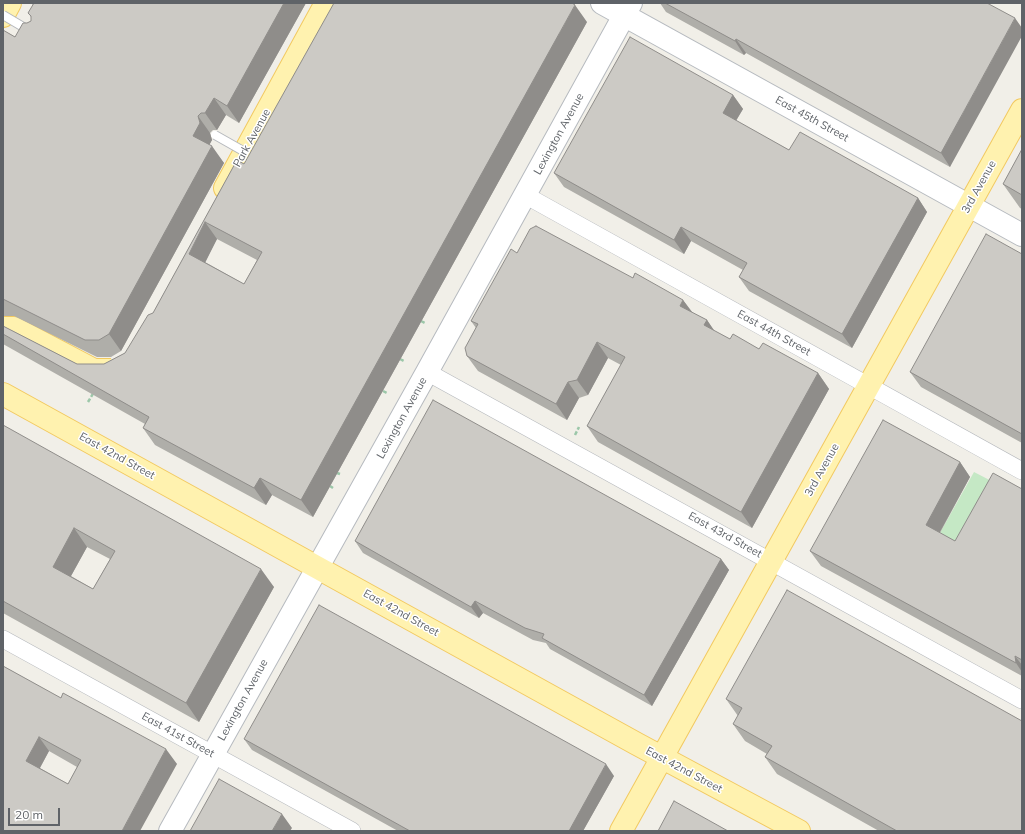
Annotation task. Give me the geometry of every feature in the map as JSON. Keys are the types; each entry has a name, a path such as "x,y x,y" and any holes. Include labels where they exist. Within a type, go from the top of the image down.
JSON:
{"main road":[{"path":"3,15 10,3"},
{"name":"Park Avenue","path":"214,207 326,3"},
{"name":"East 45th Street","path":"602,3 628,9 1022,235"},
{"name":"Lexington Avenue","path":"170,831 628,9"},
{"name":"3rd Avenue","path":"621,831 1022,110"},
{"path":"3,328 9,327 18,330 94,370 115,369 130,360"},
{"name":"East 42nd Street","path":"3,394 662,758 799,831"}],"street":[{"name":"East 44th Street","path":"525,195 1022,470"},
{"name":"East 43rd Street","path":"427,372 771,560 1022,700"},
{"name":"East 41st Street","path":"3,639 352,831"}],"lane":[{"path":"3,15 38,35"},
{"path":"215,135 245,152"}],"path":[{"path":"421,321 425,323"},
{"path":"400,359 404,361"},
{"path":"88,402 96,388"},
{"path":"383,391 387,393"}],"green space":[{"path":"974,472 1003,487 965,556 936,540"}],"building":[{"path":"34,3 284,3 227,106 214,98 205,113 201,113 198,116 200,123 193,136 212,146 109,334 99,340 85,340 3,299 3,30 15,37 23,23 31,21 31,16 28,13"},
{"path":"334,3 572,3 575,5 301,500 260,478 254,488 143,428 149,417 3,334 3,326 77,364 104,364 125,353 148,315 153,313 237,160 244,164","holes":["205,222 262,252 244,284 189,254"]},
{"path":"665,3 987,3 1015,18 941,153 736,39 735,41"},
{"path":"630,37 733,95 723,113 789,150 800,132 918,198 842,334 739,277 747,263 681,227 674,240 554,173"},
{"path":"1022,149 1022,195 1003,184"},
{"path":"536,226 633,278 635,273 683,300 680,306 707,320 704,325 730,339 733,334 759,349 763,343 818,373 741,512 587,426 625,357 597,342 577,380 568,382 556,404 467,356 465,348 478,324 471,321 511,249 517,253 530,229"},
{"path":"986,234 1022,254 1022,434 910,372"},
{"path":"433,400 721,559 644,695 542,638 544,634 525,628 475,601 471,607 355,541"},
{"path":"883,420 960,462 926,525 955,541 993,473 1022,489 1022,660 1015,656 1016,663 810,551"},
{"path":"3,425 261,569 186,703 3,601","holes":["74,528 115,551 93,589 53,567"]},
{"path":"787,590 1022,721 1022,831 897,831 765,757 772,746 733,724 742,708 726,699"},
{"path":"319,605 606,764 569,831 410,831 244,739"},
{"path":"3,666 61,698 63,693 166,749 122,831 3,831","holes":["39,737 81,760 68,784 26,761"]},
{"path":"219,779 282,814 272,831 190,831"},
{"path":"674,801 728,831 658,831"}]}
